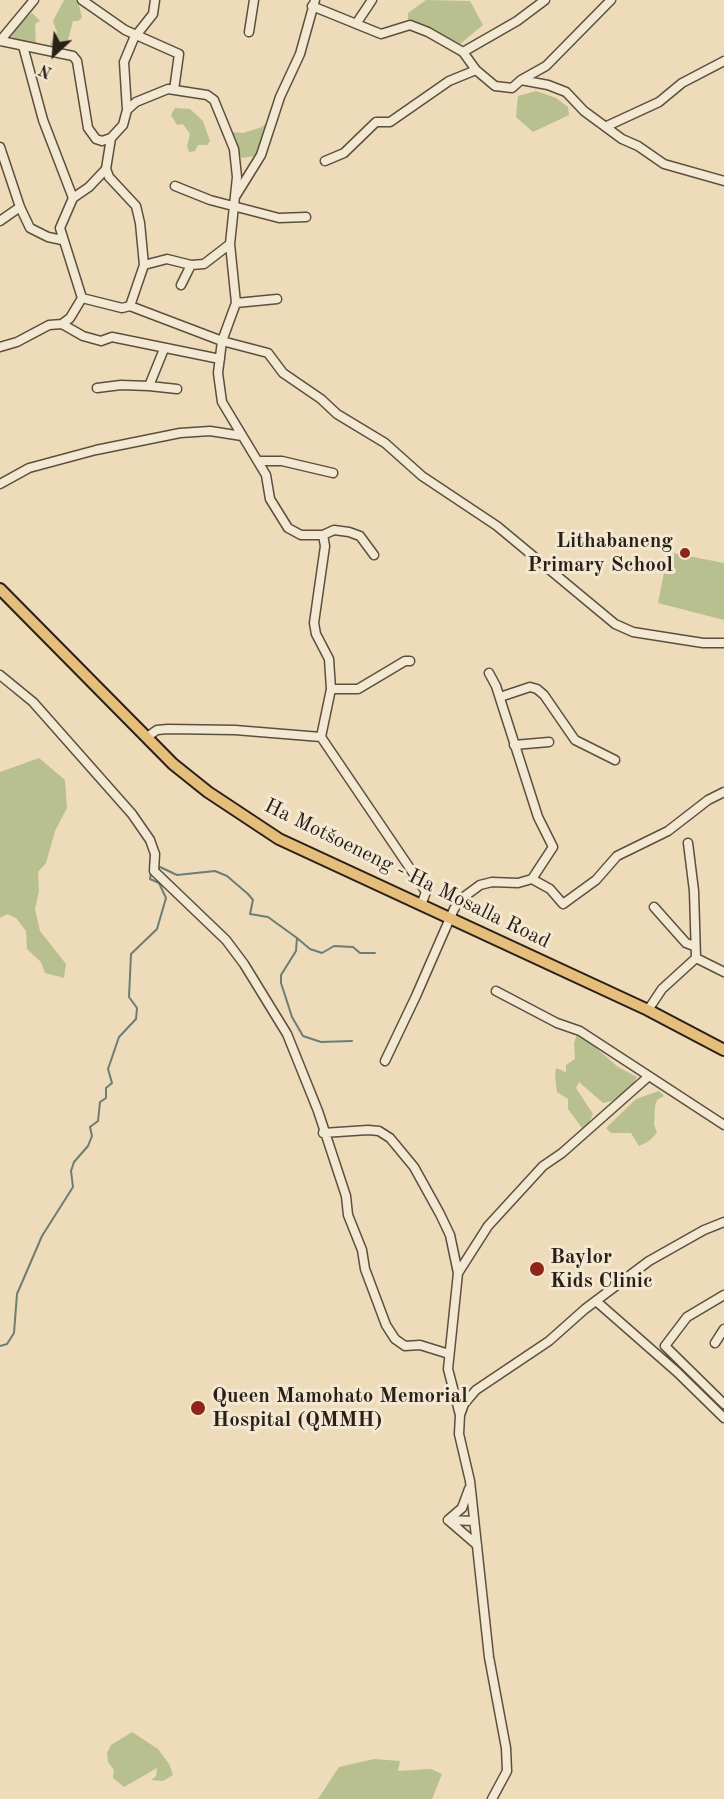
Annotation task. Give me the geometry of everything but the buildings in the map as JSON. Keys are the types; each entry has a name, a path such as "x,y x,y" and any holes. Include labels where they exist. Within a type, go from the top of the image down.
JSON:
{"main road":[{"name":"Ha Motšoeneng - Ha Mosalla Road","path":"0,589 173,764 208,792 279,839 648,1010 724,1050"}],"street":[{"path":"34,0 0,41 73,56 77,61 88,128 96,139 102,141 111,138 123,125 127,110 124,62 128,48 153,14 155,0"},
{"path":"82,0 125,30 179,54 174,90"},
{"path":"249,32 254,0"},
{"path":"356,24 372,0"},
{"path":"463,52 491,33 517,21 545,0"},
{"path":"234,202 261,155 280,97 300,54 314,3 356,24 387,34 410,26 439,36 463,52 476,70 495,86 512,88 521,80 546,66 611,0"},
{"path":"23,46 43,120 73,198"},
{"path":"607,126 659,102 682,83 724,61"},
{"path":"325,160 344,153 376,122 390,122 449,81 476,70"},
{"path":"521,80 566,92 584,111 607,126 622,140 638,146 664,164 724,181"},
{"path":"127,110 136,102 174,90 207,95 214,100 236,158 230,244 236,303 222,341 218,373 222,402 266,474 270,499 288,528 301,535 323,536 334,530 349,532 360,536 375,555"},
{"path":"111,138 106,169 109,177 136,206 144,265 130,306"},
{"path":"0,147 20,207 30,228 48,237 62,240"},
{"path":"0,347 17,342 49,325 62,324 70,318 82,298 60,228 73,198 89,187 106,169"},
{"path":"176,186 210,200 234,202 279,218 306,217"},
{"path":"0,221 20,207"},
{"path":"144,265 167,259 191,265 204,264 230,244"},
{"path":"181,285 191,265"},
{"path":"82,298 122,308 130,306 222,341 268,353 283,373 321,399 337,414 385,443 422,476 497,526 615,624 633,632 703,643 724,643"},
{"path":"236,303 277,298"},
{"path":"62,324 83,336 101,341 112,337 220,359"},
{"path":"149,386 164,349"},
{"path":"97,388 121,385 177,389"},
{"path":"0,484 39,465 105,448 180,433 210,431 242,436"},
{"path":"258,461 282,460 333,473"},
{"path":"323,536 325,546 314,623 316,634 329,659 331,689 321,737 426,892 421,905"},
{"path":"331,689 358,689 405,661 410,661"},
{"path":"385,1061 450,917 461,899 480,885 492,882 518,883 532,879 553,847 538,817 500,697 489,673"},
{"path":"0,675 33,702 132,814 150,840 155,854 154,871 226,940 244,964 287,1034 318,1110 323,1133 346,1196 348,1215 362,1250 365,1269 386,1325 395,1339 405,1346 420,1345 449,1354"},
{"path":"500,697 530,687 537,689 544,695 575,740 615,760"},
{"path":"147,736 157,730 180,729 235,730 321,737"},
{"path":"514,745 549,742"},
{"path":"532,879 550,889 563,904 596,880 617,856 668,831 708,800 724,792"},
{"path":"688,843 694,891 696,958"},
{"path":"654,907 686,943 694,946"},
{"path":"648,1010 662,989 696,958"},
{"path":"696,958 724,972"},
{"path":"496,991 557,1023 580,1031 724,1125"},
{"path":"458,1273 488,1226 528,1182 649,1076"},
{"path":"323,1133 368,1130 379,1131 390,1138 414,1167 436,1206 450,1235 458,1273 449,1354 449,1377 460,1415"},
{"path":"492,1799 507,1771 506,1748 489,1658 471,1481 459,1434 460,1415 464,1404 476,1390 549,1341 596,1301 649,1261 704,1230 724,1222"},
{"path":"724,1295 687,1317 665,1346 724,1404"},
{"path":"596,1301 677,1372 723,1418"},
{"path":"715,1343 724,1329"},
{"path":"448,1520 467,1500 471,1481"},
{"path":"448,1520 474,1521"},
{"path":"448,1520 477,1545"}],"green space":[{"path":"64,0 78,0 82,18 73,21 68,40 62,46 54,48 50,44 57,32 53,21"},
{"path":"426,0 470,1 483,25 460,44 438,32 408,23 408,13"},
{"path":"32,13 40,21 35,24 36,46 12,39 20,22"},
{"path":"536,91 556,98 568,107 569,115 533,132 516,117 518,96"},
{"path":"175,108 190,109 203,121 210,141 207,145 198,145 195,151 189,152 187,146 190,134 183,124 177,125 171,115"},
{"path":"268,121 257,156 241,158 231,132 243,133 262,127"},
{"path":"668,552 724,563 724,620 658,603"},
{"path":"39,758 65,780 67,808 55,831 46,863 38,872 39,891 35,909 40,931 66,964 64,978 45,973 41,962 27,949 26,931 16,918 7,914 0,918 0,772"},
{"path":"577,1034 618,1067 637,1077 633,1084 620,1095 612,1101 603,1103 579,1082 576,1088 593,1114 588,1124 582,1128 568,1109 568,1099 557,1092 555,1077 556,1068 566,1072 566,1065 575,1059 574,1043"},
{"path":"659,1091 664,1096 657,1100 655,1106 654,1124 657,1133 649,1141 639,1146 631,1133 611,1133 606,1128 636,1099"},
{"path":"132,1732 158,1749 169,1764 173,1775 163,1781 151,1780 156,1776 157,1768 124,1787 113,1778 114,1770 108,1762 107,1753 111,1745"},
{"path":"374,1759 400,1761 398,1771 431,1769 442,1774 432,1799 318,1799 339,1767"}],"waterway":[{"path":"156,870 160,867 177,875 215,871 227,876 248,894 253,900 250,914 268,917 297,938 296,951 281,975 281,983 292,1017 303,1036 321,1042 352,1041"},
{"path":"0,1346 7,1344 14,1333 17,1294 42,1236 73,1187 71,1171 74,1162 88,1146 92,1136 90,1127 98,1121 100,1102 106,1098 106,1088 112,1083 108,1069 119,1037 136,1019 137,1008 129,997 131,954 157,929 166,898 159,883 150,879 151,873"},
{"path":"297,938 310,949 322,953 334,946 353,947 360,953 375,953"}],"place":[{"name":"Lithabaneng Primary School","path":"685,553"},
{"name":"Baylor Kids Clinic","path":"537,1269"},
{"name":"Queen Mamohato Memorial Hospital (QMMH)","path":"198,1408"}]}
